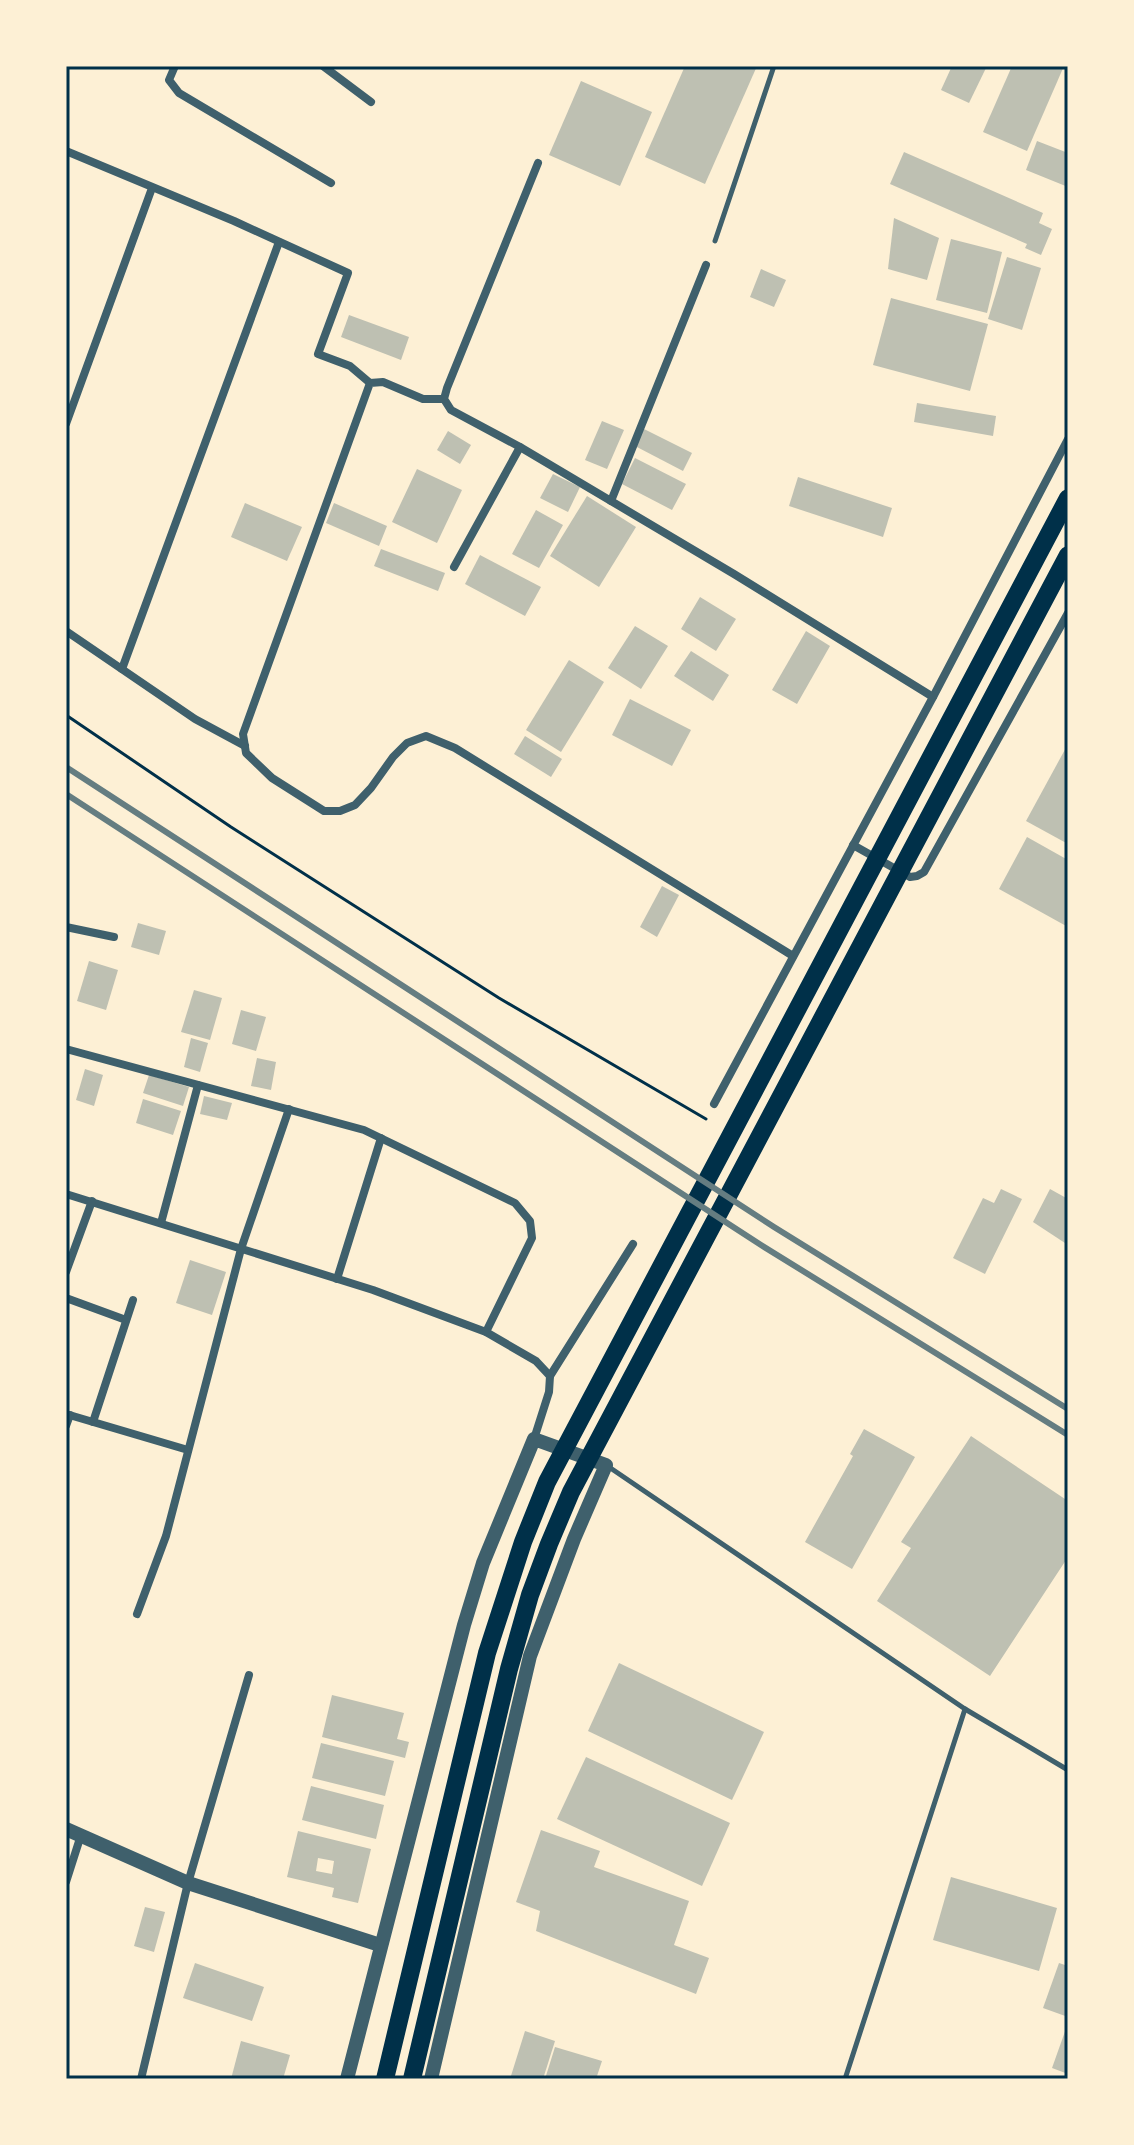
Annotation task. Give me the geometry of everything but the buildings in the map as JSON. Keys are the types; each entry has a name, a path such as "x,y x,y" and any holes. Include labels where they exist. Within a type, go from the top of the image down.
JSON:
{"highway":[{"path":"385,2079 487,1653 518,1556 547,1482 1068,498"},
{"path":"412,2079 509,1669 530,1595 565,1505 1068,555"}],"street":[{"path":"175,66 169,80 179,93 331,183"},
{"path":"323,66 371,102"},
{"path":"66,151 348,273 318,354 350,366 370,383 383,382 423,399 444,399"},
{"path":"444,399 538,163"},
{"path":"66,424 152,188"},
{"path":"122,669 279,242"},
{"path":"611,501 706,265"},
{"path":"370,383 243,734 246,753 272,778 324,811 340,811 355,805 407,743 426,736 455,748 793,956"},
{"path":"444,399 455,413 520,447 734,574 933,697"},
{"path":"714,1104 1068,439"},
{"path":"454,567 520,447"},
{"path":"853,845 910,877 924,872 1068,613"},
{"path":"66,631 195,719 245,746"},
{"path":"66,927 114,937"},
{"path":"66,1049 364,1130 515,1203 530,1221 532,1238 486,1332"},
{"path":"161,1223 198,1085"},
{"path":"137,1614 166,1536 241,1249 289,1109"},
{"path":"337,1279 381,1138"},
{"path":"66,1194 337,1279 486,1332 536,1361 550,1376"},
{"path":"66,1272 92,1201"},
{"path":"347,2079 464,1625 483,1563 534,1439 549,1392 550,1376 633,1244"},
{"path":"66,1298 126,1320"},
{"path":"93,1422 133,1300"},
{"path":"66,1426 68,1414 188,1450"},
{"path":"431,2079 530,1656 606,1465 534,1439"},
{"path":"141,2079 188,1883 249,1675"},
{"path":"66,1829 188,1883 380,1945"},
{"path":"66,1882 81,1835"}],"lane":[{"path":"715,241 774,66"},
{"path":"606,1465 965,1709 1068,1770"},
{"path":"845,2079 965,1709"}],"path":[{"path":"66,715 231,827 499,998 706,1119"}],"railway":[{"path":"66,767 774,1227 1068,1409"},
{"path":"66,794 761,1245 1068,1435"}]}
